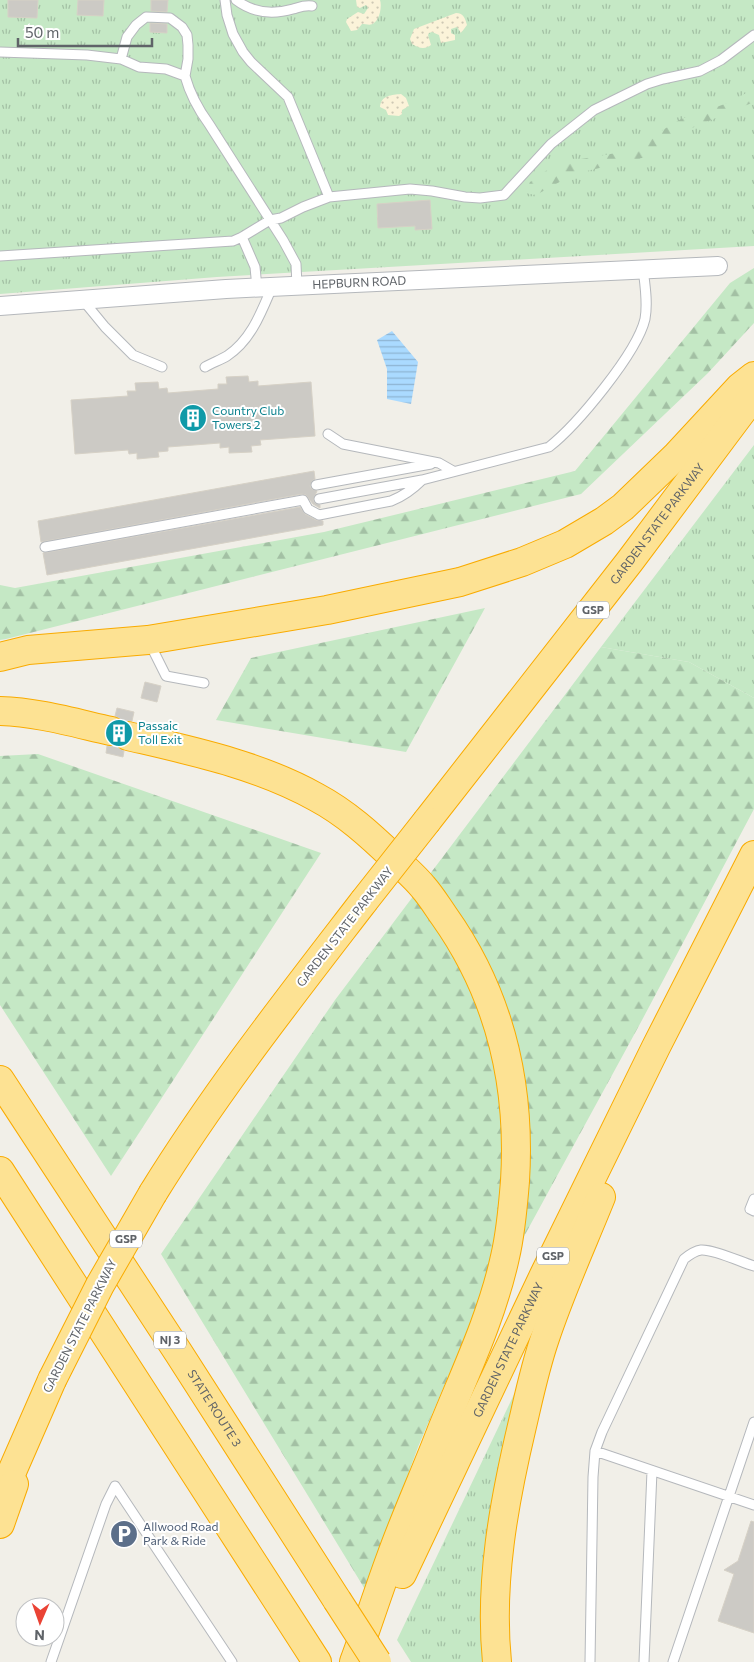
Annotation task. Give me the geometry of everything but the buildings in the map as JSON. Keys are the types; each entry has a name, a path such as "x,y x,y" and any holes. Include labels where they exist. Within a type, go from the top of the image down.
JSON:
{"highway":[{"path":"0,657 28,650 148,640 327,610 460,582 522,562 565,544 604,521 623,507 677,455 740,387 754,376"},
{"name":"GARDEN STATE PARKWAY","path":"0,1499 47,1391 100,1285 153,1193 198,1124 364,901 630,561 754,395"},
{"path":"0,711 64,720 239,764 317,797 367,832 424,888 462,942 476,968 495,1016 513,1089 517,1147 513,1209 506,1253 476,1346 392,1555 354,1662"},
{"name":"GARDEN STATE PARKWAY","path":"363,1662 392,1596 535,1293 680,999 754,855"},
{"path":"498,1662 496,1617 500,1549 510,1480 534,1374 558,1300 574,1265 680,999"},
{"name":"STATE ROUTE 3","path":"0,1080 377,1662"},
{"path":"0,1170 290,1620 312,1658"},
{"path":"0,1524 47,1391"}],"street":[{"name":"HEPBURN ROAD","path":"0,306 297,286 718,266"}],"lane":[{"path":"225,0 233,34 243,52 288,97 330,197"},
{"path":"236,0 250,9 267,12 281,12 303,5 312,6"},
{"path":"120,59 127,37 136,25 146,17 170,18 182,27 187,35 188,59 185,76 188,87 198,109 283,240 296,264 297,286"},
{"path":"0,256 233,241 270,220 281,218 330,197 410,189 432,191 465,198 504,195 551,144 594,110 663,78 700,71 721,60 754,35"},
{"path":"0,52 120,59 139,67 166,69 185,76"},
{"path":"205,367 228,355 245,339 258,321 265,288 242,237"},
{"path":"319,499 422,480 549,447 561,438 619,368 635,343 645,319 644,269"},
{"path":"82,299 105,327 133,355 162,367"},
{"path":"328,434 343,444 439,463 454,471"},
{"path":"316,485 439,463"},
{"path":"45,548 303,500 308,509 320,515 391,501 402,497 422,480"},
{"path":"148,640 166,676 204,683"},
{"path":"754,1199 750,1209 754,1211"},
{"path":"590,1662 593,1477 595,1451 602,1432 684,1259 692,1253 701,1250 710,1251 754,1266"},
{"path":"673,1662 754,1422"},
{"path":"595,1451 754,1505"},
{"path":"644,1662 652,1471"},
{"path":"51,1662 106,1504 115,1486 232,1662"}],"green space":[{"path":"0,0 754,0 754,246 217,277 0,294"},
{"path":"754,89 754,102 680,133 646,157 574,174 536,195 525,193 530,182 547,170 575,160 628,151 681,119 725,104"},
{"path":"754,268 754,323 708,373 581,494 0,640 0,585 15,588 324,532 575,471 730,283"},
{"path":"754,445 754,698 689,662 601,647"},
{"path":"485,608 406,752 216,720 251,658"},
{"path":"601,647 689,662 754,698 754,809 641,1022 450,1372 418,1447 366,1591 161,1254 335,1000"},
{"path":"38,754 321,853 111,1176 0,1005 0,756"},
{"path":"517,1388 490,1662 411,1662 397,1640"}],"sand":[{"path":"356,0 380,0 381,9 378,19 373,24 362,24 357,30 351,31 346,22 347,19 358,12 364,14 368,8 366,5 360,8 357,7"},
{"path":"456,13 462,15 467,25 461,33 457,27 451,29 451,33 455,35 455,40 441,43 439,35 432,32 428,35 431,45 429,47 422,48 412,44 410,39 414,29"},
{"path":"401,94 406,98 409,106 402,110 402,114 399,116 388,115 386,110 380,107 382,100 388,96"}],"water":[{"path":"392,331 418,362 411,404 387,399 387,369 377,340"}],"place":[{"name":"Country Club Towers 2","path":"193,418"},
{"name":"Passaic Toll Exit","path":"119,733"},
{"name":"Allwood Road Park & Ride","path":"124,1534"}]}
